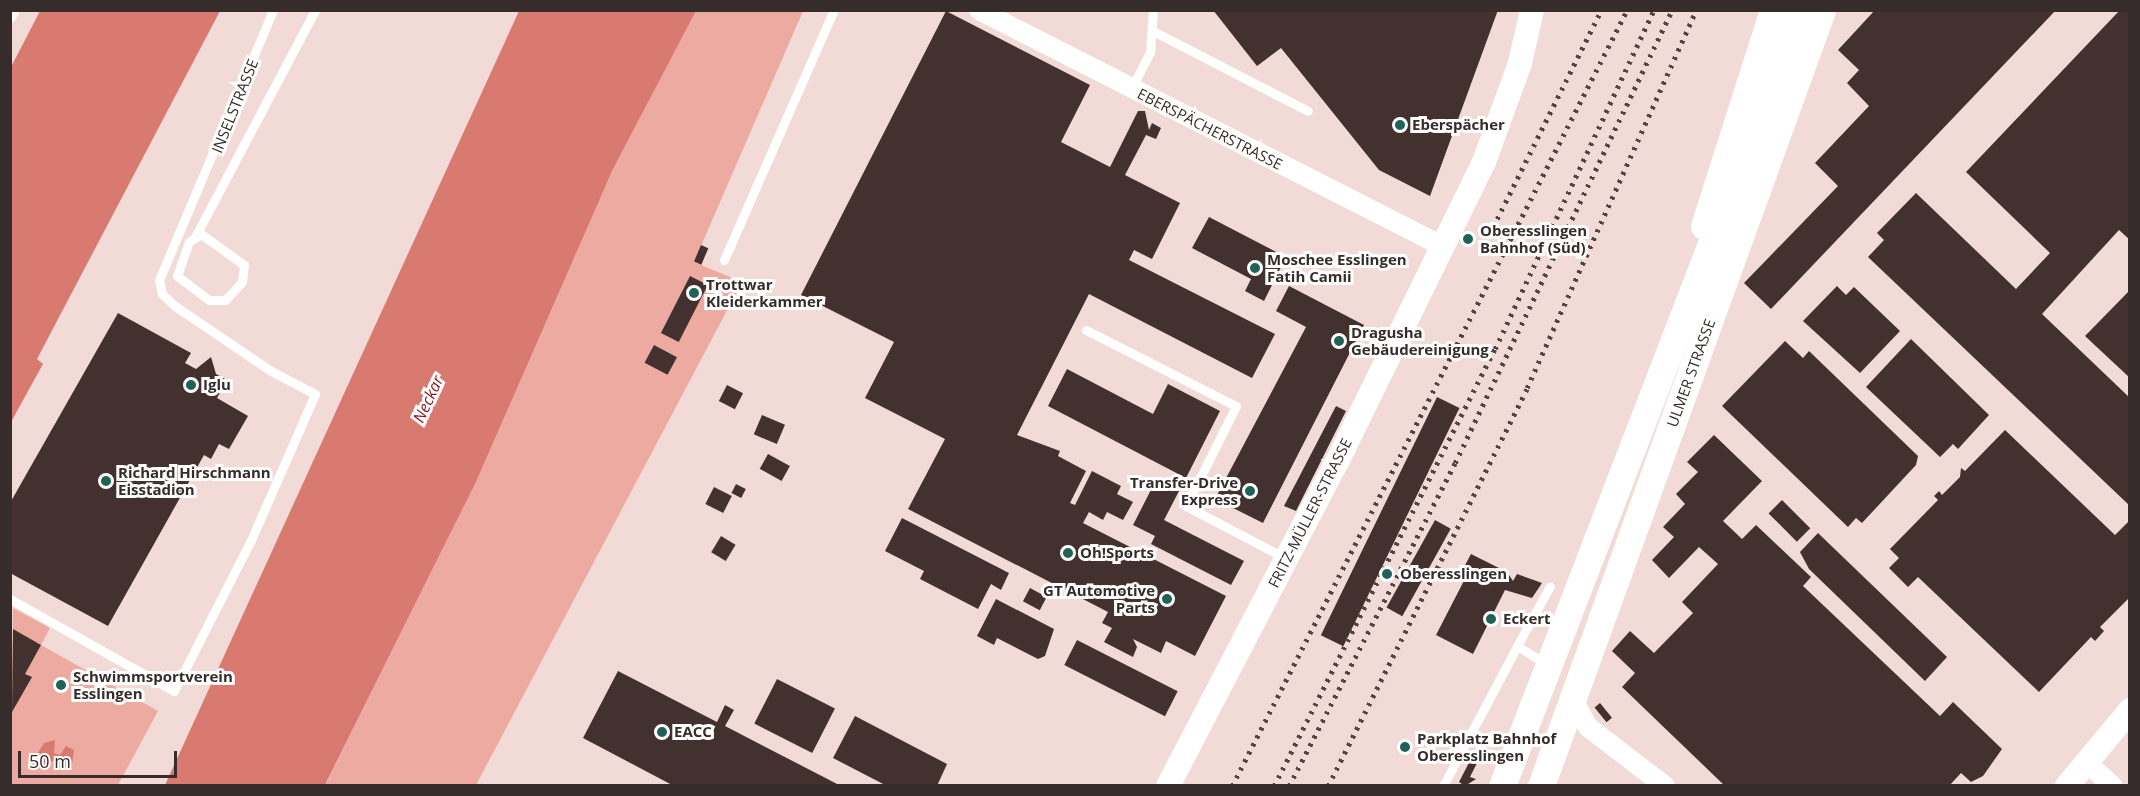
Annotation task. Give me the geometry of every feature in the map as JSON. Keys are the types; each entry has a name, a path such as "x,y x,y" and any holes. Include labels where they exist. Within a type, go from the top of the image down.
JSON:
{"main road":[{"path":"1688,304 1726,146 1773,10"},
{"name":"ULMER STRASSE","path":"1502,786 1801,10"},
{"name":"ULMER STRASSE","path":"1541,786 1822,10"},
{"name":"ULMER STRASSE","path":"1549,665 1558,736"}],"street":[{"name":"EBERSPÄCHERSTRASSE","path":"979,10 1131,89 1445,242"},
{"path":"1445,242 1505,111 1532,10"},
{"name":"FRITZ-MÜLLER-STRASSE","path":"1168,786 1287,559 1445,242"},
{"path":"1572,698 1588,727 1665,786"},
{"path":"2067,786 2130,711"},
{"path":"2086,762 2113,786"}],"lane":[{"path":"10,18 15,10"},
{"name":"INSELSTRASSE","path":"10,599 174,691 251,540 315,394 234,348 162,294 160,273 195,201 273,10"},
{"path":"178,236 193,238 212,239 244,265 242,282 231,297 214,302 180,281 178,264 193,238 315,10"},
{"path":"724,260 834,10"},
{"path":"1131,89 1150,52 1153,10"},
{"path":"1153,31 1308,111"},
{"path":"1086,330 1236,406 1186,507 1287,559"},
{"path":"1443,786 1495,678 1517,646 1550,586"},
{"path":"1517,646 1549,665"}],"shaded area":[{"path":"696,11 803,11 694,262 742,282 476,785 325,786 476,482 613,169"},
{"name":"Schwimmsportverein Esslingen","path":"13,608 50,628 41,645 158,711 118,785 11,786"}],"water":[{"path":"40,11 220,11 37,359 43,364 11,422 11,67"},
{"name":"Neckar","path":"519,11 696,11 613,169 476,482 325,785 165,785"},
{"path":"55,740 54,753 60,755 66,746 74,750 71,771 55,759 43,769 36,756 44,743"}],"building":[{"name":"Eberspächer","path":"1213,10 1498,10 1430,196 1379,170 1281,48 1257,66"},
{"path":"1875,10 2056,10 1771,309 1744,283 1838,186 1815,163 1869,106 1847,83 1859,70 1838,50"},
{"path":"2120,10 2130,10 2130,240 2119,230 2042,314 2130,398 2130,506 1868,257 1884,240 1877,233 1916,193 2016,289 2050,253 1966,172"},
{"path":"946,11 1090,85 1061,142 1110,167 1138,111 1145,111 1149,130 1152,123 1161,128 1156,139 1146,135 1125,175 1180,203 1152,259 1134,250 1129,260 1275,334 1252,378 1089,294 1017,435 1060,451 1058,456 1086,471 1070,503 1075,505 1092,471 1121,486 1117,494 1133,502 1123,520 1107,512 1103,520 1089,512 1083,523 1226,596 1195,656 1166,641 1161,653 1133,639 1137,647 1133,657 1104,642 1112,628 1102,623 1108,612 908,509 945,439 865,398 894,342 801,295"},
{"name":"Moschee Esslingen Fatih Camii","path":"1209,217 1286,257 1264,301 1245,291 1251,279 1192,248"},
{"path":"701,245 708,248 701,265 694,262"},
{"path":"690,276 708,285 679,342 661,333"},
{"path":"1289,286 1364,325 1263,523 1215,499 1306,327 1276,311"},
{"path":"1837,286 1846,295 1854,287 1900,331 1860,373 1803,321"},
{"path":"2130,290 2130,378 2085,336"},
{"name":"Richard Hirschmann Eisstadion","path":"118,313 191,353 185,363 196,369 211,357 216,374 227,380 217,398 248,416 229,449 219,444 211,459 204,455 108,626 10,573 10,503"},
{"path":"1911,339 1989,415 1958,449 1953,444 1940,457 1866,387"},
{"path":"1785,341 1803,358 1809,351 1918,456 1916,465 1862,523 1856,518 1848,527 1722,406"},
{"path":"654,345 677,357 668,375 645,363"},
{"path":"1067,369 1153,414 1168,384 1220,411 1186,478 1048,406"},
{"path":"727,385 743,393 735,409 719,401"},
{"path":"1437,397 1459,408 1343,646 1321,635"},
{"path":"1336,406 1346,411 1296,511 1284,506"},
{"path":"762,415 785,425 777,444 754,434"},
{"path":"2005,430 2115,535 2130,520 2130,597 2100,627 2104,631 2095,641 2091,637 2039,692 1918,577 1908,587 1889,568 1899,558 1890,549 1938,500 1934,496 1939,491 1942,495 1960,477 1961,468 1965,471"},
{"path":"1714,435 1762,481 1723,521 1742,539 1756,525 1811,577 1803,586 1940,716 1953,702 2002,749 1983,776 1971,782 1961,773 1949,786 1725,786 1622,687 1635,673 1612,651 1630,631 1654,653 1693,613 1682,602 1718,564 1699,547 1669,578 1652,560 1674,537 1663,527 1685,504 1676,494 1698,472 1687,462"},
{"path":"768,454 790,466 782,481 760,469"},
{"path":"1156,480 1179,491 1164,520 1244,561 1231,585 1151,544 1155,536 1133,525"},
{"path":"736,484 746,489 741,498 731,493"},
{"path":"714,487 732,496 723,513 705,504"},
{"path":"1782,500 1810,528 1797,542 1769,513"},
{"path":"902,518 1009,573 1001,590 991,584 978,609 920,579 924,571 885,551"},
{"path":"1435,520 1451,529 1402,616 1387,607"},
{"path":"1818,533 1947,657 1925,681 1809,569 1800,552"},
{"path":"721,536 736,545 726,561 711,552"},
{"path":"1471,554 1507,572 1513,581 1517,574 1542,583 1532,598 1505,590 1473,654 1436,635 1469,571 1463,569"},
{"path":"1030,588 1047,597 1040,610 1023,601"},
{"path":"996,599 1054,629 1045,656 1038,659 997,638 994,645 977,636"},
{"path":"13,629 41,645 25,674 32,677 12,712"},
{"path":"1077,640 1178,691 1165,716 1064,665"},
{"name":"EACC","path":"618,671 717,722 725,705 734,710 725,726 841,786 674,786 583,738"},
{"path":"777,679 835,709 812,753 754,724"},
{"path":"1600,703 1612,718 1607,722 1595,707"},
{"path":"855,716 947,764 937,786 887,786 833,758"},
{"path":"1474,753 1481,755 1470,777 1476,779 1465,786 1459,782"}],"railway":[{"path":"1493,227 1601,10"},
{"path":"1232,786 1627,10"},
{"path":"1274,786 1495,349 1654,10"},
{"path":"1289,786 1455,463 1672,10"},
{"path":"1328,786 1527,388 1696,10"}],"place":[{"name":"Eberspächer","path":"1400,125"},
{"name":"Oberesslingen Bahnhof (Süd)","path":"1468,239"},
{"name":"Moschee Esslingen Fatih Camii","path":"1255,268"},
{"name":"Trottwar Kleiderkammer","path":"694,293"},
{"name":"Dragusha Gebäudereinigung","path":"1339,341"},
{"name":"Iglu","path":"191,385"},
{"name":"Richard Hirschmann Eisstadion","path":"106,481"},
{"name":"Transfer-Drive Express","path":"1250,491"},
{"name":"Oh!Sports","path":"1068,553"},
{"name":"Oberesslingen","path":"1387,574"},
{"name":"GT Automotive Parts","path":"1167,599"},
{"name":"Eckert","path":"1491,619"},
{"name":"Schwimmsportverein Esslingen","path":"61,685"},
{"name":"EACC","path":"662,732"},
{"name":"Parkplatz Bahnhof Oberesslingen","path":"1405,747"}]}
